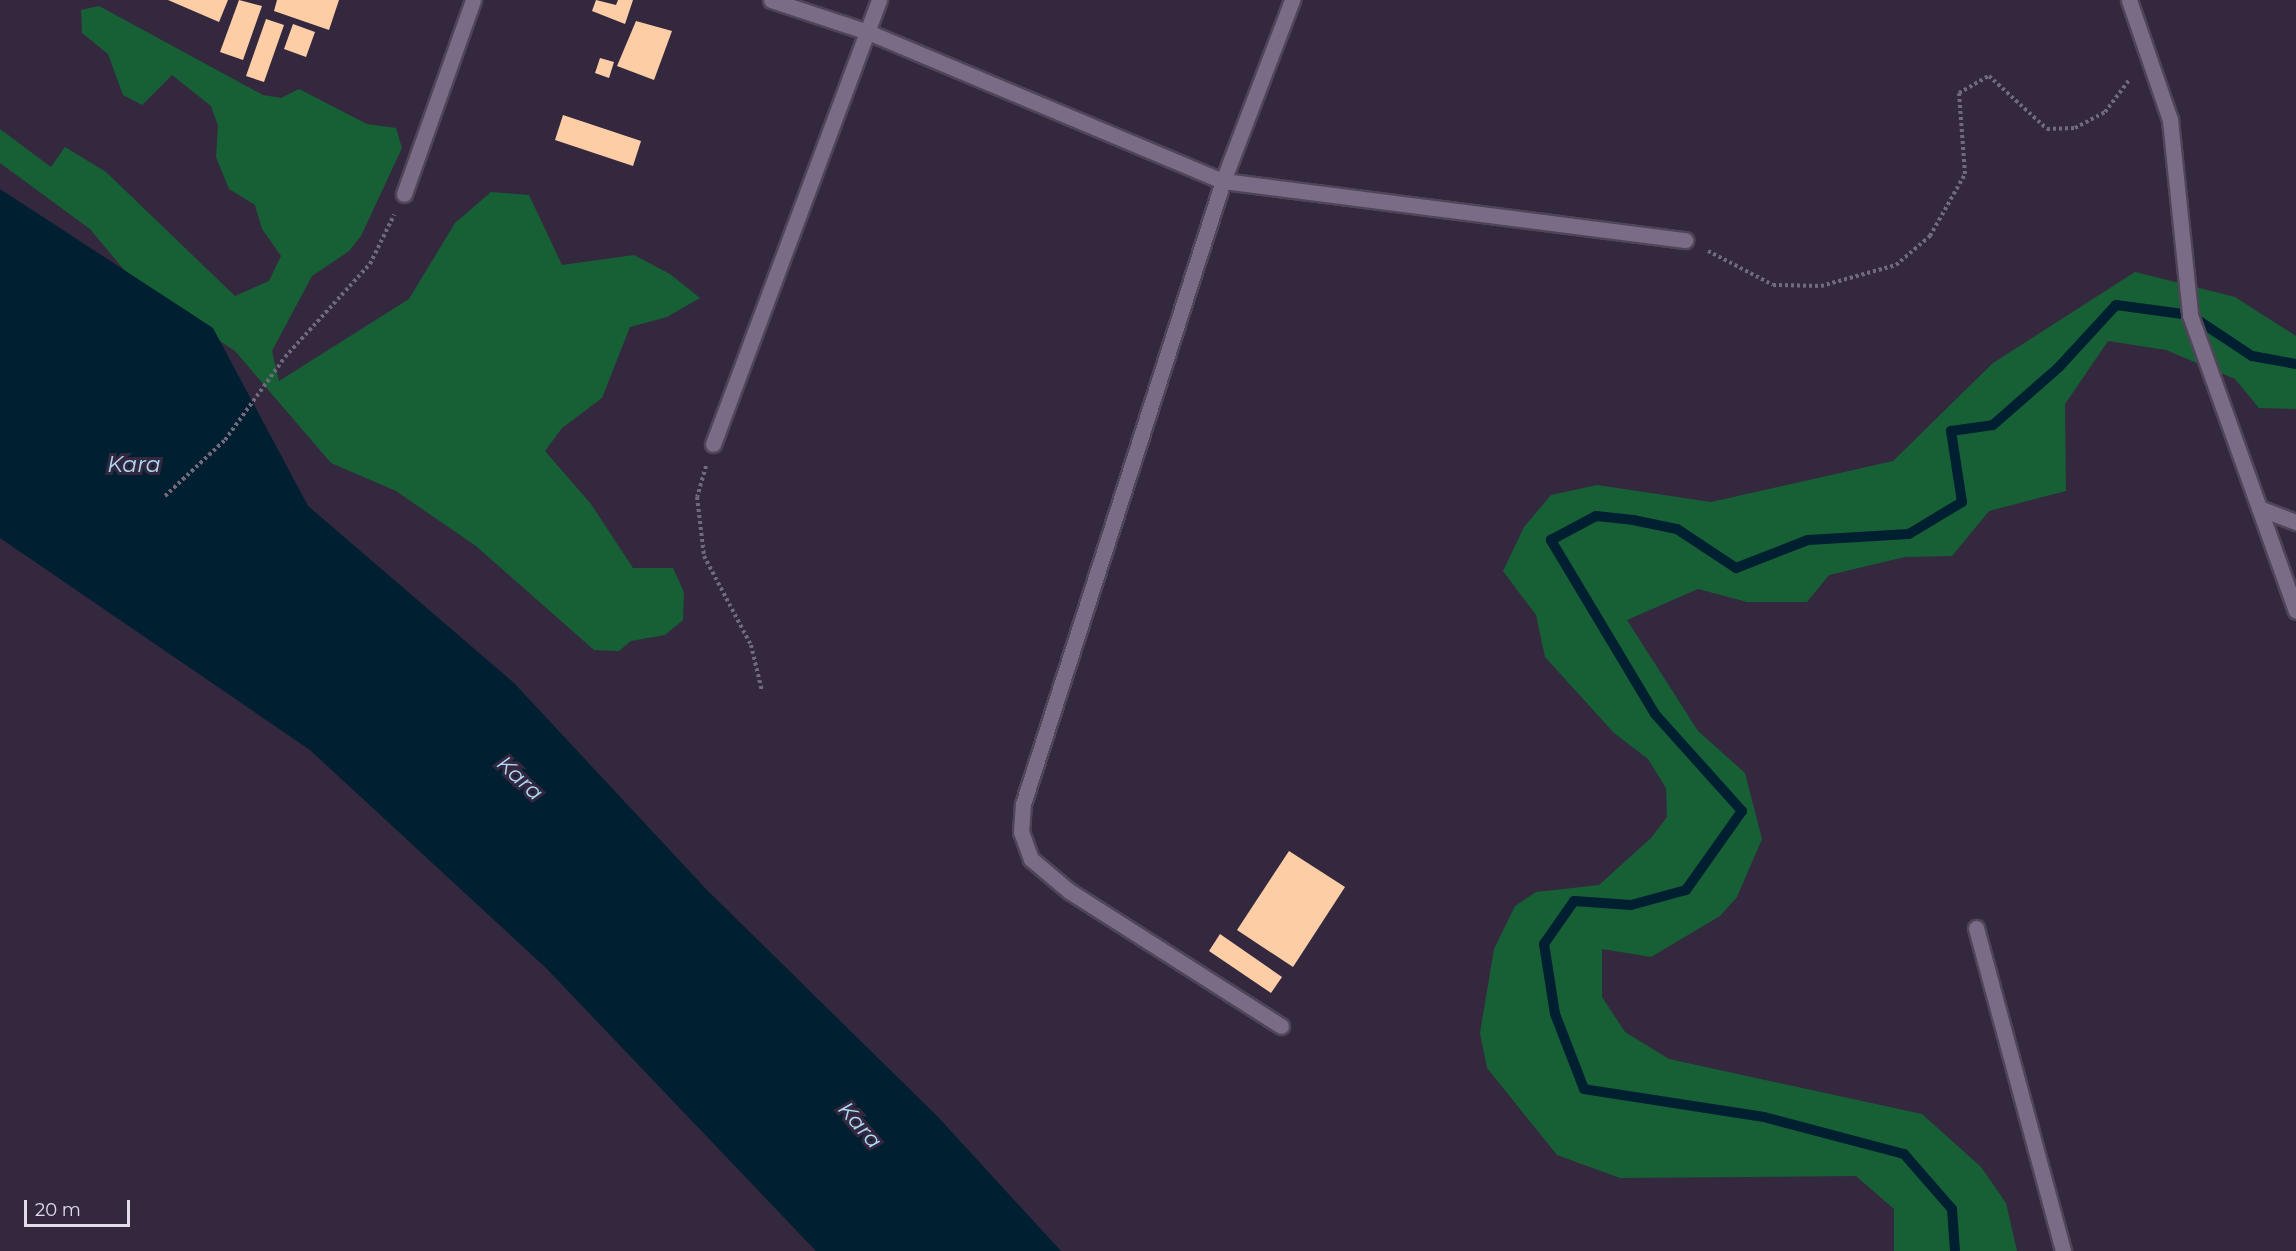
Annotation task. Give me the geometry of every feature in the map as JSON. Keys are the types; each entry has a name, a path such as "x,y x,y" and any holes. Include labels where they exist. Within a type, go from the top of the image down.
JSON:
{"street":[{"path":"404,194 473,0"},
{"path":"771,0 868,32 1223,181 1685,240"},
{"path":"713,444 879,0"},
{"path":"1281,1026 1070,891 1031,859 1021,832 1023,804 1223,181 1292,0"},
{"path":"2129,0 2170,120 2190,315 2296,611"},
{"path":"2259,508 2296,522"},
{"path":"1976,928 2063,1251"}],"path":[{"path":"1685,240 1773,285 1821,286 1896,265 1929,236 1965,174 1959,93 1989,76 2047,129 2075,128 2105,112 2149,59"},
{"path":"165,496 225,440 285,357 370,264 404,194"},
{"path":"713,444 697,497 704,556 751,645 762,691"}],"green space":[{"path":"99,6 263,95 281,98 299,89 367,124 396,128 402,148 361,236 349,251 312,276 272,351 279,381 409,299 455,223 491,192 529,195 562,265 634,255 670,274 700,298 667,317 630,327 602,398 562,428 545,451 591,504 633,568 673,568 684,592 683,620 665,635 631,641 619,651 594,650 476,546 396,491 331,463 235,351 140,289 90,229 0,163 0,129 51,167 65,147 106,172 235,296 269,281 281,256 262,229 255,205 229,189 216,157 218,126 211,106 172,75 142,105 123,95 108,54 82,33 81,10"},
{"path":"2135,272 2235,297 2296,336 2296,409 2259,408 2235,379 2166,350 2108,341 2065,404 2066,491 1989,511 1952,556 1905,557 1829,575 1807,602 1747,602 1698,589 1627,620 1698,731 1745,773 1762,839 1737,897 1720,916 1651,957 1602,949 1602,997 1625,1032 1669,1059 1922,1114 1981,1167 2006,1203 2017,1251 1894,1251 1894,1209 1856,1176 1620,1178 1557,1155 1487,1068 1480,1033 1494,949 1515,906 1536,892 1599,885 1651,838 1667,817 1666,788 1648,759 1614,733 1545,657 1536,615 1503,571 1524,527 1551,495 1597,485 1711,502 1893,461 1993,363"}],"water":[{"name":"Kara","path":"0,189 213,328 308,506 514,683 706,889 938,1117 1061,1251 816,1251 546,968 310,750 0,538"}],"building":[{"path":"168,0 228,0 219,22"},
{"path":"239,0 262,6 243,60 220,52"},
{"path":"277,0 339,0 329,30 274,11"},
{"path":"596,0 616,5 618,0 633,0 625,24 592,11"},
{"path":"266,19 284,25 264,82 246,76"},
{"path":"636,21 672,31 654,80 617,66"},
{"path":"293,24 315,32 306,57 284,49"},
{"path":"600,58 614,62 609,78 595,73"},
{"path":"563,115 641,141 633,166 555,140"},
{"path":"1289,851 1345,887 1293,967 1237,930"},
{"path":"1220,934 1282,977 1271,993 1209,951"}],"waterway":[{"path":"1955,1251 1952,1209 1904,1154 1764,1117 1584,1089 1555,1014 1544,944 1574,901 1631,905 1686,890 1742,811 1655,714 1551,540 1596,516 1633,520 1677,529 1736,568 1808,540 1909,534 1962,502 1951,431 1993,425 2059,367 2116,305 2190,315 2252,356 2296,364"}]}
